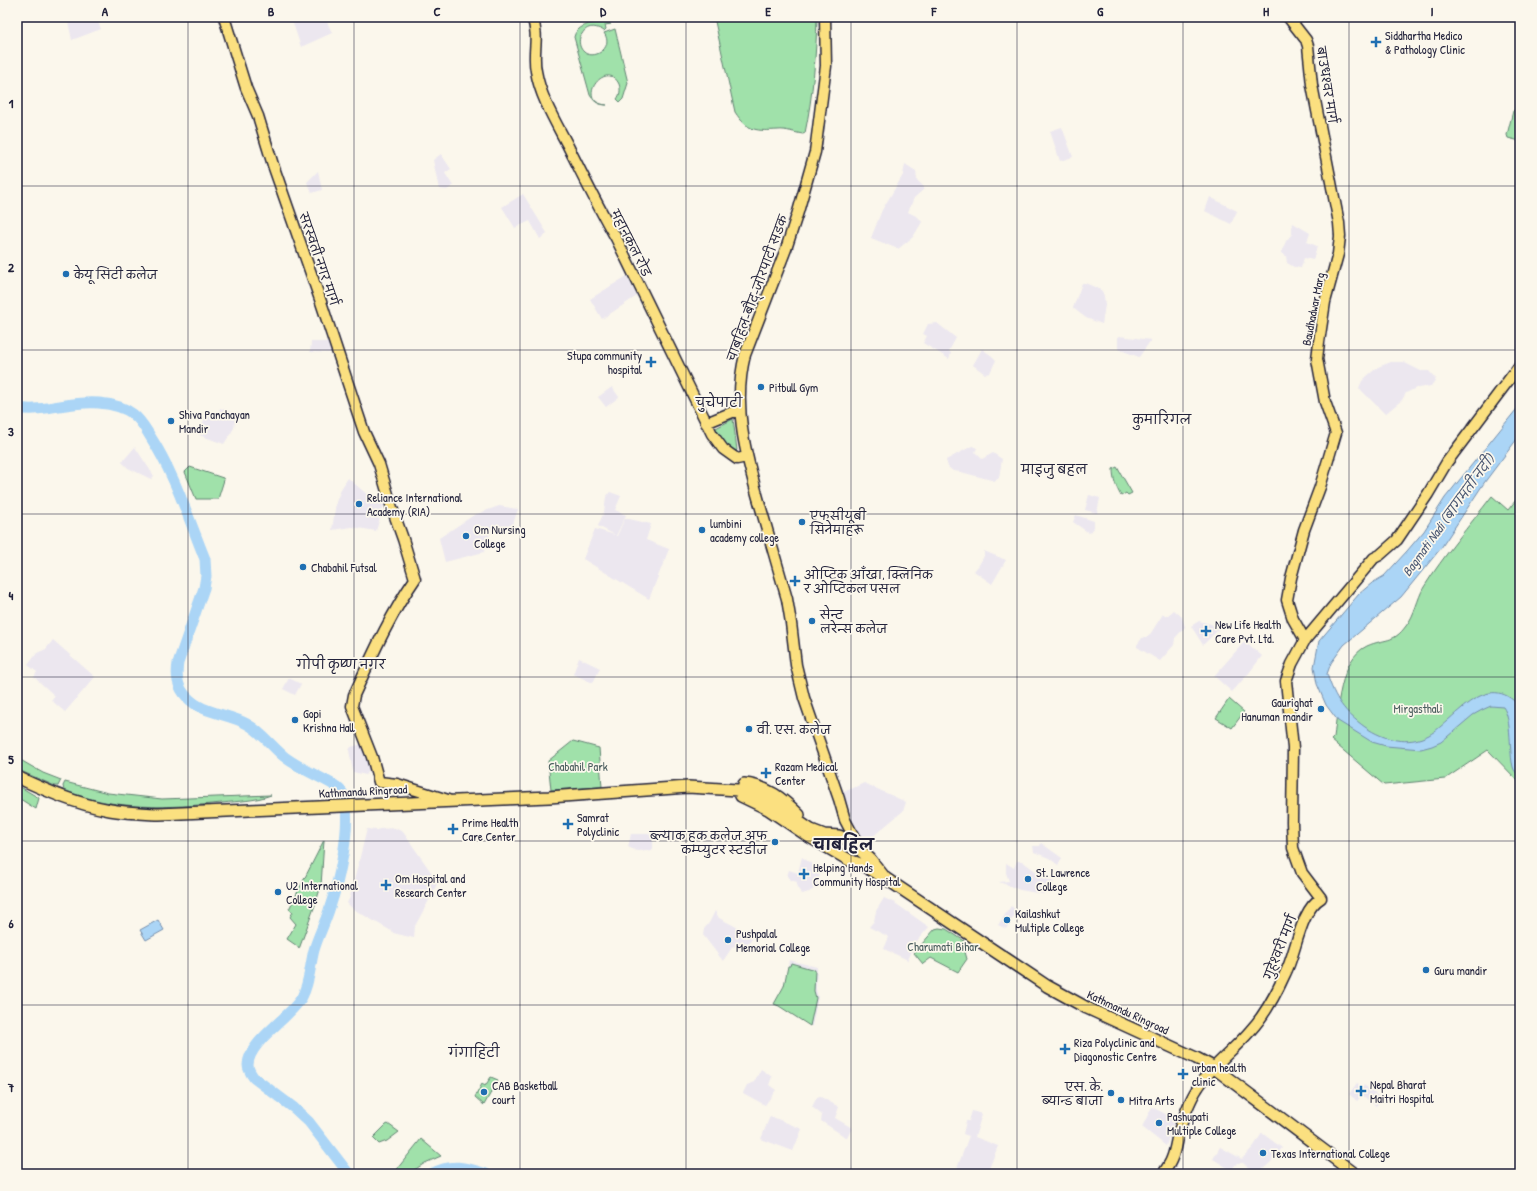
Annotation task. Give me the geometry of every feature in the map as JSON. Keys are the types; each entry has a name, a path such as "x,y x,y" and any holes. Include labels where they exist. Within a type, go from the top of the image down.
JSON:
{"highway":[{"name":"Kathmandu Ringroad","path":"17,777 79,803 126,812 159,814 448,800 549,797 688,787 738,790 761,796 811,830 824,835 839,836 850,840 870,859 885,878"},
{"name":"Kathmandu Ringroad","path":"718,788 754,801 808,836 849,860 885,878 1047,986 1087,1008 1196,1058 1215,1069 1355,1174"},
{"path":"835,851 839,836"},
{"path":"855,862 858,848"}],"main road":[{"name":"सरस्वती नगर मार्ग","path":"224,17 235,56 258,116 273,165 364,432 379,464 415,579 405,593 383,632 354,696 352,706 372,757 379,782 397,784 448,800"},
{"name":"महानकल रोड","path":"532,17 536,27 537,36 536,71 544,97 598,208 616,238 706,423 723,449 737,458 747,457"},
{"name":"चाबहिल-बौद्-जोरपाटी सडक","path":"825,17 826,66 815,152 786,249 745,355 740,382 740,409 747,457 787,599 796,665 804,698 845,820 858,848"},
{"name":"बाउधश्वर मार्ग","path":"1288,17 1306,40 1308,46 1312,85 1322,139"},
{"name":"Baudhadwar Marg","path":"1305,640 1293,619 1287,600 1291,578 1304,530 1320,487 1336,433 1325,402 1318,359 1318,342 1325,302 1338,254 1340,236 1339,223 1322,139"},
{"path":"1215,1069 1250,1039 1271,1010 1292,972 1306,927 1321,898 1302,873 1293,848 1293,748 1290,731 1286,681 1292,664 1305,640 1374,558 1380,555 1397,540 1428,494 1434,481 1447,462 1520,365"},
{"path":"706,423 740,409"},
{"path":"839,836 845,820"},
{"name":"गुहेश्वरी मार्ग","path":"1163,1174 1172,1158 1185,1112 1197,1088 1251,1030 1268,1007 1286,972 1298,937 1312,908 1316,901 1321,898"}],"shaded area":[{"path":"67,17 107,18 98,22 101,29 72,40"},
{"path":"297,17 325,17 332,33 301,47 292,20"},
{"path":"1062,127 1073,157 1060,161 1050,131"},
{"path":"441,154 451,169 445,173 453,186 447,190 439,189 433,160"},
{"path":"905,164 916,171 917,180 924,187 924,189 914,198 908,212 918,217 922,222 913,237 898,249 871,238 882,210 903,175"},
{"path":"318,171 322,190 312,193 307,182"},
{"path":"523,194 547,233 540,239 530,221 515,228 502,207"},
{"path":"1210,197 1237,211 1231,224 1205,211"},
{"path":"1293,223 1310,233 1307,242 1317,246 1313,260 1304,258 1301,268 1294,267 1287,263 1286,256 1281,253 1286,241 1292,234"},
{"path":"627,276 637,296 602,319 590,299"},
{"path":"1082,283 1102,291 1105,305 1102,324 1086,318 1073,308"},
{"path":"937,323 956,338 949,351 951,353 949,359 923,343 927,336 923,334 928,324"},
{"path":"1118,336 1151,340 1139,357 1118,349"},
{"path":"311,342 330,342 333,353 310,352"},
{"path":"982,349 996,360 990,373 985,374 973,365"},
{"path":"1391,362 1403,362 1421,371 1429,371 1436,379 1431,386 1416,388 1406,393 1402,400 1385,414 1359,388 1362,381 1378,367"},
{"path":"612,387 619,397 606,407 598,397"},
{"path":"220,408 236,414 234,428 224,444 199,435 206,414 217,418"},
{"path":"972,446 977,448 975,452 982,459 993,453 1002,459 999,478 995,481 953,471 948,467 946,460"},
{"path":"135,447 154,476 151,479 128,468 122,462"},
{"name":"Reliance International Academy (RIA)","path":"348,478 370,497 384,505 376,531 352,527 332,530 336,502 341,489"},
{"path":"610,492 621,496 615,510 626,515 616,536 625,518 651,524 646,540 669,549 649,599 583,559 595,529 615,535 598,526 604,512 606,497"},
{"path":"1089,495 1100,498 1097,513 1085,510"},
{"name":"Om Nursing College","path":"499,506 518,509 513,524 490,533 484,552 445,562 439,538 474,515"},
{"path":"1076,515 1094,521 1094,527 1089,533 1073,522"},
{"path":"984,551 1006,560 992,584 974,571 984,556"},
{"path":"1174,610 1182,617 1185,627 1175,638 1174,645 1160,661 1137,647 1137,645 1142,638 1149,636 1163,614 1167,616"},
{"name":"New Life Health Care Pvt. Ltd.","path":"1199,621 1211,624 1219,629 1203,645 1191,626"},
{"path":"53,640 95,677 65,712 51,700 55,696 34,677 37,672 28,665 37,653 46,649"},
{"path":"1245,641 1262,656 1232,692 1214,676"},
{"path":"579,658 600,668 593,683 573,674"},
{"path":"289,678 301,684 295,695 283,689"},
{"path":"362,744 369,771 366,775 353,772 349,750 351,747"},
{"path":"864,783 906,802 903,811 865,843 856,828 843,791"},
{"name":"Om Hospital and Research Center","path":"395,828 403,832 438,882 415,926 414,938 393,933 353,909 347,903 350,897 367,829 378,830"},
{"path":"631,834 653,834 653,850 637,851 628,847"},
{"path":"1041,843 1062,858 1058,865 1049,858 1034,852 1033,846 1040,846"},
{"name":"Helping Hands Community Hospital","path":"802,857 817,868 821,869 817,887 802,894 797,882 791,880 787,876 789,870 798,873"},
{"name":"St. Lawrence College","path":"1017,861 1022,861 1042,876 1054,882 1043,894 1020,890 999,882 1009,881 1006,873 1006,863 1014,868"},
{"path":"884,898 895,903 929,927 916,942 908,960 884,949 889,937 869,927 874,921 876,911"},
{"name":"Kailashkut Multiple College","path":"1011,906 1017,911 1006,929 998,925"},
{"name":"Pushpalal Memorial College","path":"715,911 719,918 754,936 744,951 733,946 723,961 703,935 704,929"},
{"path":"789,960 817,967 816,989 818,997 812,1026 810,1026 816,998 814,991 815,970 791,963 790,966 788,966"},
{"path":"761,1069 772,1077 769,1085 776,1090 765,1105 743,1093 747,1085 754,1082"},
{"name":"Nepal Bharat Maitri Hospital","path":"1357,1083 1363,1087 1364,1085 1382,1099 1376,1106 1362,1095 1357,1101 1349,1094"},
{"path":"819,1096 839,1107 835,1118 852,1128 847,1138 821,1121 822,1115 812,1107"},
{"name":"Pashupati Multiple College","path":"1152,1107 1175,1119 1166,1146 1142,1127"},
{"path":"972,1111 982,1114 975,1137 998,1146 987,1174 955,1174 969,1136 963,1134 966,1121 969,1121"},
{"path":"770,1116 802,1129 793,1151 761,1139"},
{"name":"Texas International College","path":"1262,1133 1282,1148 1270,1163 1257,1174 1255,1174 1243,1163 1237,1163 1231,1170 1213,1159 1220,1147 1242,1159 1254,1146"}],"green space":[{"path":"714,17 817,17 814,75 805,133 754,129 749,127 740,119 735,112"},
{"path":"601,21 611,24 605,25 606,29 604,31 595,27 586,29 580,37 579,43 584,52 594,55 604,50 607,39 604,33 615,29 628,83 623,99 620,102 617,99 620,92 620,86 613,77 607,76 601,78 595,84 592,90 593,97 597,102 607,105 597,103 590,95 574,37 575,33 581,28"},
{"path":"1516,109 1520,110 1518,124 1520,125 1520,141 1508,138 1507,135 1513,111"},
{"path":"733,419 737,450 733,454 714,429"},
{"path":"190,467 223,478 224,480 218,499 196,499 185,472"},
{"path":"1117,467 1132,493 1128,495 1126,493 1121,496 1116,486 1113,469"},
{"name":"Mirgasthali","path":"1520,495 1520,782 1488,750 1445,779 1384,785 1331,740 1334,737 1339,700 1345,673 1358,653 1367,646 1393,638 1401,632 1412,617 1424,587 1432,575 1492,496 1508,510"},
{"path":"1229,699 1244,712 1232,728 1216,718"},
{"name":"Chabahil Park","path":"573,741 599,748 602,787 551,790 548,761"},
{"path":"17,758 43,773 61,780 58,786 23,772 17,768"},
{"path":"65,782 108,793 162,799 271,795 253,800 182,806 162,807 122,805 83,797 64,790 63,786"},
{"path":"17,785 39,798 36,809 17,797"},
{"path":"324,840 321,886 299,949 287,939 296,924 290,917 293,912 289,909"},
{"name":"Charumati Bihar","path":"935,929 946,929 969,944 965,952 967,959 958,972 931,958 923,964 914,953"},
{"path":"791,963 815,970 814,991 816,998 810,1026 774,1004 784,986 788,966 790,966"},
{"name":"CAB Basketball court","path":"491,1077 498,1080 484,1105 475,1097 482,1084 485,1086"},
{"path":"388,1124 399,1132 387,1141 379,1144 373,1138"},
{"path":"421,1139 441,1156 425,1163 408,1174 393,1174"}],"water":[{"name":"Bagmati Nadi (बागमती नदी)","path":"1520,405 1520,435 1484,483 1441,548 1401,597 1344,645 1331,663 1327,674 1337,698 1351,716 1372,732 1396,740 1413,740 1429,735 1472,700 1484,695 1496,693 1508,696 1520,707 1520,778 1513,767 1508,719 1503,707 1491,706 1482,710 1473,715 1441,742 1432,746 1421,749 1386,746 1372,742 1338,721 1326,705 1317,684 1314,667 1319,641 1359,594 1372,583 1384,576 1407,551 1424,531 1445,498"},
{"path":"158,920 164,930 146,940 140,930"}],"waterway":[{"path":"17,408 38,409 78,403 99,403 125,409 141,421 159,450 173,480 205,559 206,576 204,588 178,663 177,677 181,689 193,703 200,707 240,720 252,727 286,758 334,785 343,794 346,808 346,822 340,869 326,920 314,950 305,991 297,1005 255,1047 250,1056 248,1065 254,1078 294,1108 309,1122 349,1174"},
{"path":"431,1174 452,1167 465,1168 486,1174"}],"place":[{"name":"Siddhartha Medico & Pathology Clinic","path":"1376,42"},
{"name":"केयू सिटी कलेज","path":"66,274"},
{"name":"Stupa community hospital","path":"651,362"},
{"name":"Pitbull Gym","path":"761,387"},
{"name":"Shiva Panchayan Mandir","path":"171,421"},
{"name":"Reliance International Academy (RIA)","path":"359,504"},
{"name":"एफसीयूबी सिनेमाहरू","path":"802,522"},
{"name":"lumbini academy college","path":"702,530"},
{"name":"Om Nursing College","path":"466,536"},
{"name":"Chabahil Futsal","path":"303,567"},
{"name":"ओप्टिक आँखा, क्लिनिक र ओप्टिकल पसल","path":"795,581"},
{"name":"सेन्ट लरेन्स कलेज","path":"812,621"},
{"name":"New Life Health Care Pvt. Ltd.","path":"1206,631"},
{"name":"Gaurighat Hanuman mandir","path":"1321,709"},
{"name":"Gopi Krishna Hall","path":"295,720"},
{"name":"वी. एस. कलेज","path":"749,729"},
{"name":"Razam Medical Center","path":"766,773"},
{"name":"Samrat Polyclinic","path":"568,824"},
{"name":"Prime Health Care Center","path":"453,829"},
{"name":"ब्ल्याक हक कलेज अफ कम्प्युटर स्टडीज","path":"775,842"},
{"name":"Helping Hands Community Hospital","path":"804,874"},
{"name":"St. Lawrence College","path":"1028,879"},
{"name":"Om Hospital and Research Center","path":"386,885"},
{"name":"U2 International College","path":"278,892"},
{"name":"Kailashkut Multiple College","path":"1007,920"},
{"name":"Pushpalal Memorial College","path":"728,940"},
{"name":"Guru mandir","path":"1426,970"},
{"name":"Riza Polyclinic and Diagonostic Centre","path":"1065,1049"},
{"name":"urban health clinic","path":"1183,1074"},
{"name":"Nepal Bharat Maitri Hospital","path":"1361,1091"},
{"name":"CAB Basketball court","path":"484,1092"},
{"name":"एस. के. ब्यान्ड बाजा","path":"1111,1093"},
{"name":"Mitra Arts","path":"1121,1100"},
{"name":"Pashupati Multiple College","path":"1159,1123"},
{"name":"Texas International College","path":"1263,1153"}],"district":[{"name":"चुचेपाटी","path":"719,402"},
{"name":"कुमारिगल","path":"1162,419"},
{"name":"माइजु बहल","path":"1054,469"},
{"name":"गोपी कृष्ण नगर","path":"341,664"},
{"name":"चाबहिल","path":"843,844"},
{"name":"गंगाहिटी","path":"474,1052"}]}
